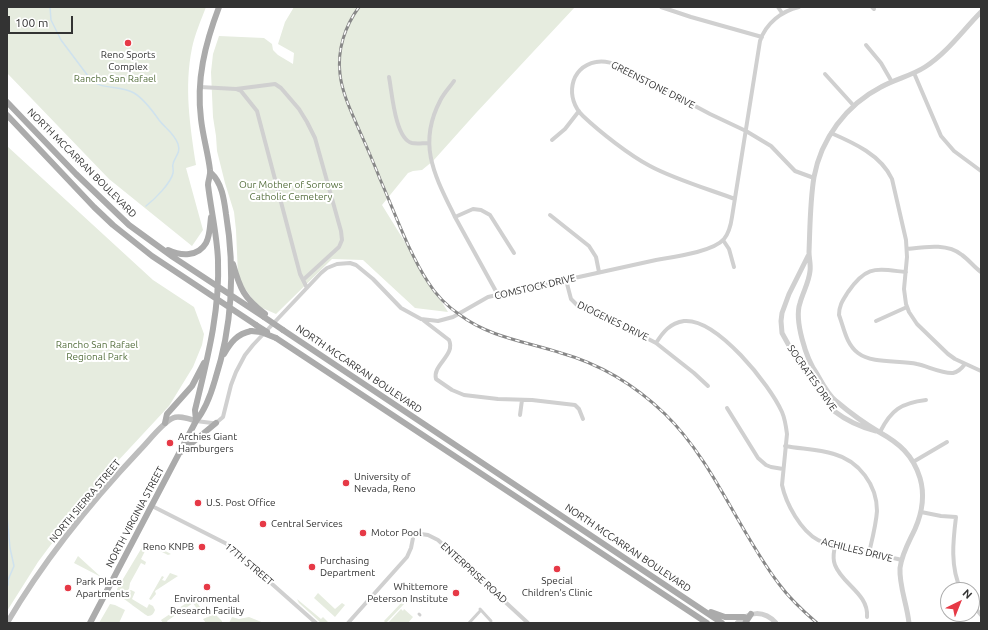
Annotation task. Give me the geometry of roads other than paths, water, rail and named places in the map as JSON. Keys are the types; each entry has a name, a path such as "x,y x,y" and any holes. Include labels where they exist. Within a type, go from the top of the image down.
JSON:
{"main road":[{"name":"NORTH VIRGINIA STREET","path":"196,421 195,410 215,322 218,287 217,248 208,182 211,172 201,120 200,87 203,58 210,33 220,7"},
{"name":"NORTH MCCARRAN BOULEVARD","path":"7,102 105,203 149,241 230,296 265,316 282,330 722,623"},
{"name":"NORTH MCCARRAN BOULEVARD","path":"7,115 113,226 152,256 707,623"},
{"name":"NORTH VIRGINIA STREET","path":"90,623 196,421 203,413 221,360 230,308 231,253 228,225 220,183 211,172"},
{"path":"149,241 180,254 186,255 198,251 206,243 208,238 212,210"},
{"path":"231,253 236,277 241,289 265,316"},
{"path":"221,360 233,340 242,334 251,331 261,332 276,338"},
{"path":"165,424 167,414 192,386 208,354"},
{"name":"NORTH SIERRA STREET","path":"7,623 42,568 70,529 134,456 165,424 176,417 196,421"},
{"path":"180,453 212,428 216,423"},
{"path":"696,605 725,617 744,620 751,614"}],"street":[{"path":"661,7 762,37"},
{"path":"778,7 782,13"},
{"path":"734,267 729,249 723,240 731,225 759,47 762,37 768,27 782,13 799,7"},
{"name":"SOCRATES DRIVE","path":"909,623 900,576 904,552 916,527 921,512 922,485 920,477 913,462 903,448 834,400 811,366 798,319 800,303 810,271 809,255 814,178 821,154 831,133 845,114 870,93 924,68 941,55 981,12"},
{"path":"866,45 882,63 892,82"},
{"name":"GREENSTONE DRIVE","path":"735,198 650,166 606,135 579,111 572,98 571,91 574,79 582,68 588,64 598,62 605,62 620,66 710,114 746,131 771,146 795,171 814,178"},
{"path":"914,73 942,136 954,151 981,171"},
{"path":"825,74 854,106"},
{"path":"389,77 398,124 403,136 411,142 428,143"},
{"path":"454,81 440,100 431,122 428,143 431,162 437,180 455,216 498,295"},
{"path":"200,87 236,89 268,85 278,86 299,109 307,122 315,138 342,240 341,244 334,252 303,280"},
{"path":"236,89 241,91 257,111 300,274 307,288"},
{"path":"552,140 565,129 579,111"},
{"path":"831,133 866,150 884,167 889,174 894,187 907,248 904,289 907,307 913,319 941,349 955,359 981,371"},
{"path":"455,216 473,209 480,210 490,215 514,253"},
{"path":"550,215 589,246 596,257 599,272"},
{"name":"COMSTOCK DRIVE","path":"216,423 223,417 231,385 245,355 327,268 337,264 350,264 362,269 401,308 421,319 434,321 446,320 453,317 488,297 704,250 713,247 723,240"},
{"path":"907,248 949,248 961,254 981,272"},
{"name":"SOCRATES DRIVE","path":"809,255 783,308 781,321 782,333 797,360 834,412 842,418 862,428 880,432"},
{"path":"906,272 874,270 862,274 855,282 841,302 839,310 839,315 850,346 859,354 869,358 916,364 949,373 957,372 965,364"},
{"name":"DIOGENES DRIVE","path":"566,280 571,299 578,306 621,324 656,343 708,386"},
{"path":"876,321 907,307"},
{"path":"421,319 449,340 449,350 436,373 436,379 452,390 464,395 575,405 579,409 583,419"},
{"name":"ACHILLES DRIVE","path":"656,343 660,335 668,327 679,322 690,321 700,324 731,346 761,377 782,412 786,426 782,485 786,500 803,528 818,540 835,546 902,560"},
{"path":"520,414 522,400"},
{"path":"880,432 889,416 899,407 912,402 926,400"},
{"path":"728,408 758,458 766,465 783,469"},
{"path":"196,421 210,424 216,423"},
{"path":"913,462 947,442"},
{"path":"785,446 826,452 840,456 853,464 864,474 874,494 877,510 869,553"},
{"name":"17TH STREET","path":"152,506 228,545 316,623"},
{"path":"921,512 956,517 953,552 958,582"},
{"name":"ENTERPRISE ROAD","path":"348,623 407,557 411,548 414,533 428,535 438,540 528,623"},
{"path":"835,546 833,555 835,565 863,600 867,610 867,617"},
{"path":"469,623 481,610 491,621"},
{"path":"751,614 764,614 769,616 776,623"},
{"path":"737,623 744,620"}],"waterway":[{"path":"50,7 51,20 61,40 91,80 100,85 123,89 138,95 172,134 178,144 179,150 173,164 172,177 162,191 146,206"},
{"path":"7,516 10,548 14,566 8,580 8,585"}],"railway":[{"path":"359,7 346,30 341,47 339,65 344,94 408,245 428,282 442,300 455,312 483,329 590,363 630,385 654,404 665,414 698,453 764,563 779,584 797,605 817,623"}],"place":[{"name":"Reno Sports Complex","path":"128,43"},
{"name":"Archies Giant Hamburgers","path":"170,443"},
{"name":"University of Nevada, Reno","path":"346,483"},
{"name":"U.S. Post Office","path":"198,503"},
{"name":"Central Services","path":"263,524"},
{"name":"Motor Pool","path":"363,533"},
{"name":"Reno KNPB","path":"202,547"},
{"name":"Purchasing Department","path":"312,567"},
{"name":"Special Children's Clinic","path":"557,569"},
{"name":"Environmental Research Facility","path":"207,587"},
{"name":"Park Place Apartments","path":"68,588"},
{"name":"Whittemore Peterson Institute","path":"456,593"}],"park label":[{"name":"Rancho San Rafael","path":"115,79"},
{"name":"Our Mother of Sorrows Catholic Cemetery","path":"291,190"},
{"name":"Rancho San Rafael Regional Park","path":"97,350"}]}
